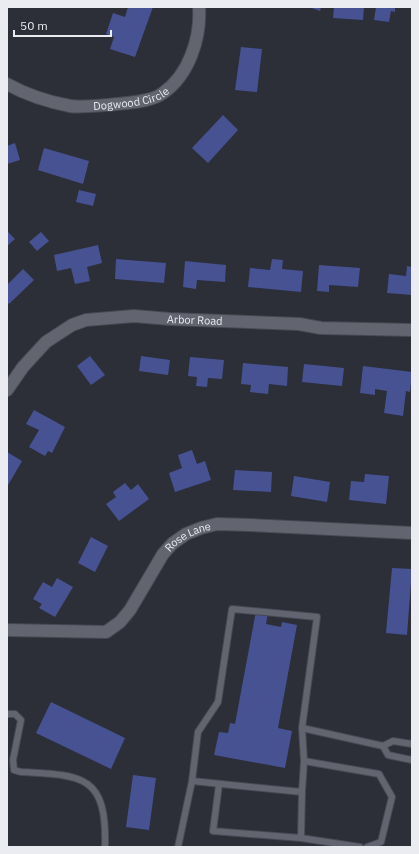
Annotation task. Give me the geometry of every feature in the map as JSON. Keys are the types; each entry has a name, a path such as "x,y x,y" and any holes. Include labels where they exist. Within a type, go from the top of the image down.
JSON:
{"street":[{"name":"Dogwood Circle","path":"7,84 32,95 71,106 146,100 162,94 186,67 193,50 197,34 199,7"},
{"name":"Arbor Road","path":"7,390 23,367 46,342 72,325 86,320 134,316 232,322 299,324 321,328 412,330"},
{"name":"Rose Lane","path":"7,630 106,632 120,622 130,610 163,554 173,543 186,534 217,524 395,534 412,533"}],"lane":[{"path":"178,847 192,781 198,732 218,702 232,609 317,617 302,728 304,761 301,838"},
{"path":"7,714 15,714 21,720 13,760 14,770 21,772 64,774 94,787 100,798 104,811 105,847"},
{"path":"302,728 383,746 393,741 412,744"},
{"path":"383,746 388,755 412,760"},
{"path":"304,761 379,774 392,797 381,842 367,847"},
{"path":"192,781 219,785 302,792"},
{"path":"219,785 213,831 301,838 360,847"}],"building":[{"path":"128,7 153,7 135,57 110,49 114,37 106,34 113,13 125,17"},
{"path":"309,7 321,7 320,11"},
{"path":"334,7 364,7 363,20 333,18"},
{"path":"376,7 395,7 395,12 391,11 389,22 374,20"},
{"path":"241,47 262,49 257,92 235,90"},
{"path":"223,115 238,130 208,163 192,148"},
{"path":"15,143 20,160 7,164 7,146"},
{"path":"44,148 89,161 83,184 38,170"},
{"path":"79,190 96,194 93,206 76,202"},
{"path":"7,231 15,239 7,246"},
{"path":"41,232 49,241 37,251 29,242"},
{"path":"98,245 102,263 87,267 90,281 75,284 71,268 57,271 54,255"},
{"path":"116,259 166,263 164,283 115,279"},
{"path":"272,259 283,260 282,269 303,271 301,292 248,287 250,268 270,270"},
{"path":"185,261 226,265 225,282 197,280 196,289 183,287"},
{"path":"319,265 360,268 358,287 329,285 329,292 317,291"},
{"path":"407,266 412,267 412,295 387,293 389,274 406,276"},
{"path":"23,269 34,280 9,304 7,302 7,285"},
{"path":"90,356 105,375 91,385 77,366"},
{"path":"141,356 170,360 168,375 139,371"},
{"path":"190,357 224,360 222,379 208,378 207,387 196,386 197,377 188,376"},
{"path":"243,363 288,367 287,386 269,384 268,394 250,392 251,385 241,384"},
{"path":"304,364 344,368 342,386 302,382"},
{"path":"363,366 412,372 410,392 406,391 403,416 384,413 387,391 375,389 375,395 360,393"},
{"path":"34,410 65,427 52,453 48,451 45,456 29,447 39,430 26,424"},
{"path":"192,450 197,464 205,461 211,480 175,492 169,473 182,468 178,455"},
{"path":"7,452 22,461 7,487"},
{"path":"235,470 272,472 271,492 233,490"},
{"path":"365,474 389,476 386,504 349,500 351,481 364,482"},
{"path":"294,476 330,482 327,502 291,496"},
{"path":"125,483 131,490 138,484 149,499 119,521 106,504 116,497 113,492"},
{"path":"91,537 108,546 95,572 78,563"},
{"path":"392,568 412,569 407,635 386,633"},
{"path":"57,578 73,587 55,617 39,608 42,604 33,599 43,582 52,587"},
{"path":"256,611 268,613 266,624 281,627 282,622 297,625 278,728 292,731 285,768 214,755 219,732 228,733 230,723 235,724"},
{"path":"51,702 125,738 111,769 36,733"},
{"path":"133,775 156,778 149,830 126,827"}]}
